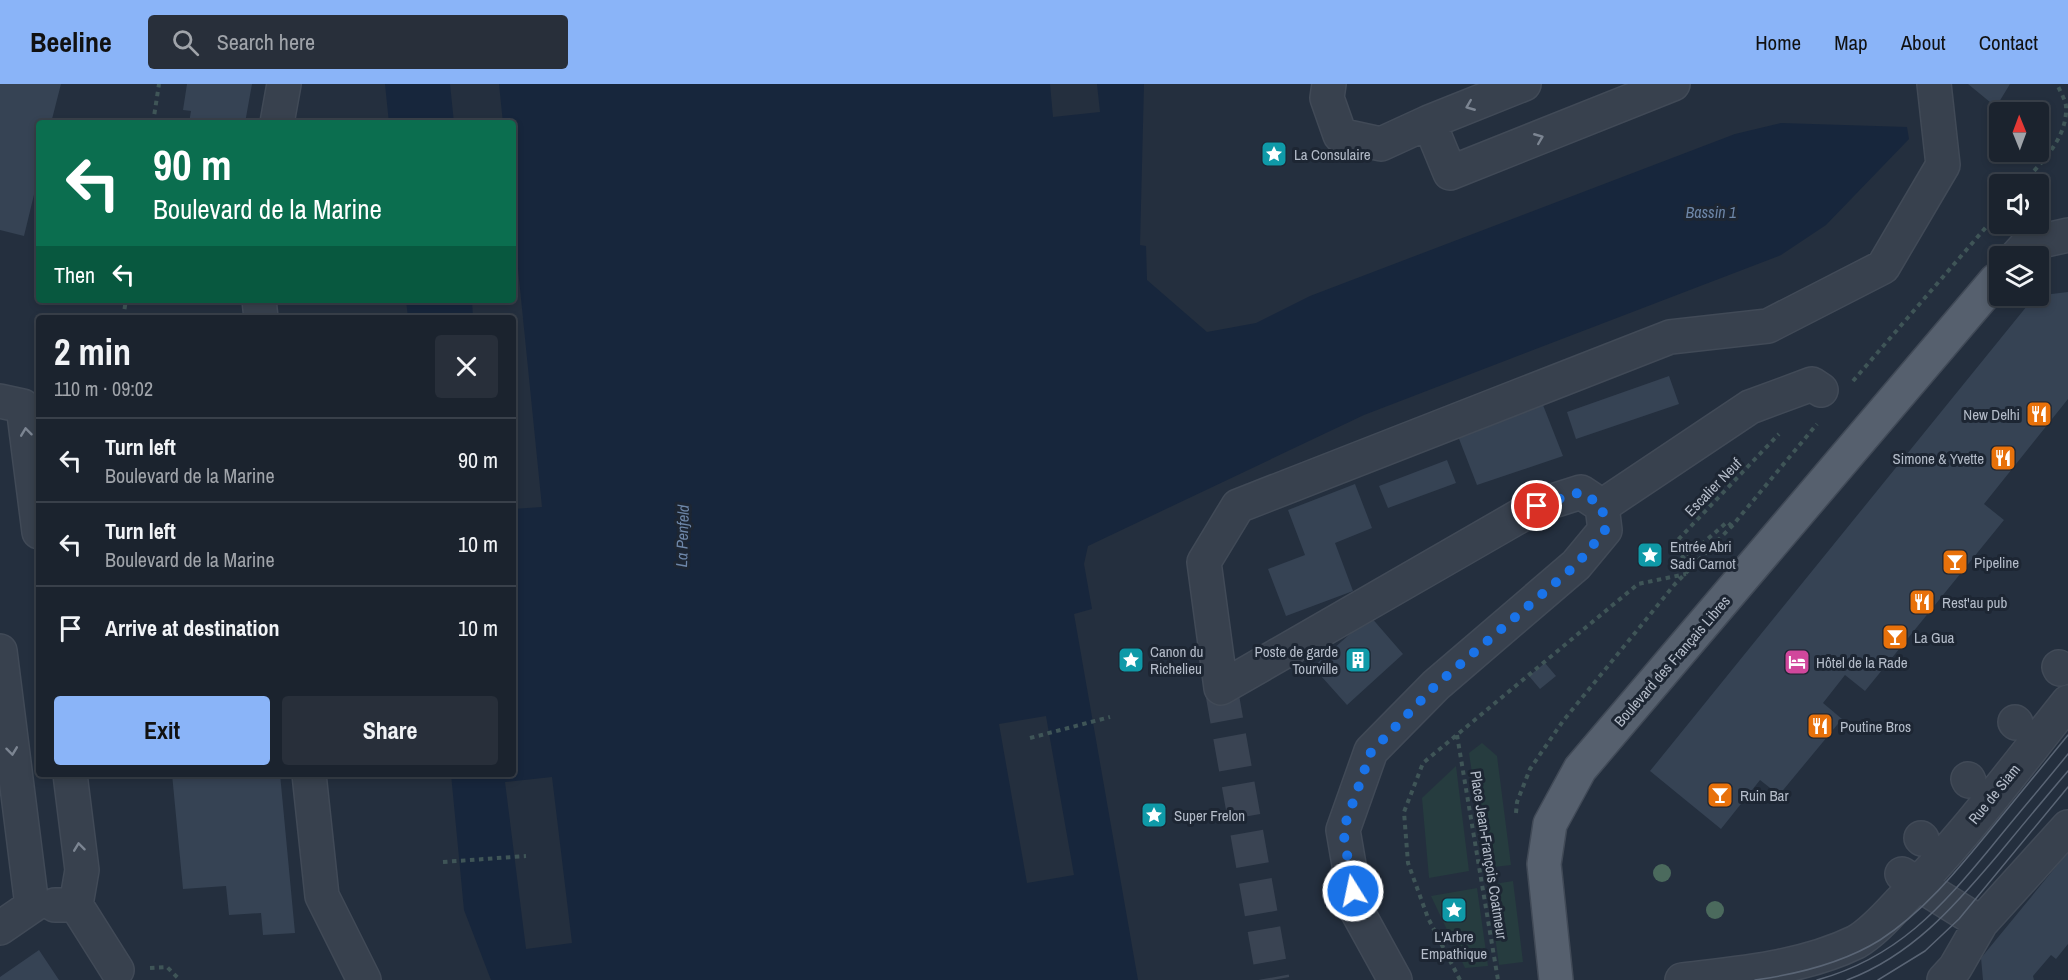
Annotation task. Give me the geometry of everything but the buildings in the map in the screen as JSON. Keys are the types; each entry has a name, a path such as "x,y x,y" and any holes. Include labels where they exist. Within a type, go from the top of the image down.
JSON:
{"main road":[{"name":"Boulevard des Français Libres","path":"1556,980 1544,864 1551,824 1580,769 1989,289"}],"street":[{"path":"278,120 284,84"},
{"path":"1329,84 1327,98 1340,135 1381,144 1524,84"},
{"path":"1429,122 1450,173 1673,84"},
{"path":"1395,980 1357,911 1343,830 1371,752 1436,685 1576,565 1605,531 1602,506 1581,492 1537,506 1221,687 1204,562 1238,506 1670,337 1768,326 1883,267 1943,165 1934,84"},
{"path":"2026,246 2068,235"},
{"path":"1602,506 1750,408 1812,384 1821,390"},
{"path":"0,401 23,406 36,508"},
{"path":"0,651 32,906"},
{"name":"Rue de Siam","path":"1682,980 1764,969 1819,955 1857,941 1886,916 1913,857 2056,681"},
{"path":"70,777 82,870 76,905 117,970"},
{"path":"309,777 322,896 364,980"},
{"path":"1944,980 1955,968 1981,923 2068,827"},
{"path":"1913,857 1981,923"},
{"path":"0,928 32,906 76,905"}],"path":[{"path":"153,120 159,84"},
{"path":"2031,174 2051,151 2065,124 2066,104 2056,84"},
{"name":"Escalier Neuf","path":"1732,526 1727,522 1684,559 1672,546 1780,434"},
{"path":"1460,980 1428,918 1408,863 1404,812 1423,763 1638,584 1687,574"},
{"path":"1030,738 1110,717"},
{"name":"Place Jean-François Coatmeur","path":"1457,734 1498,980"},
{"path":"443,862 526,856"}],"green space":[{"path":"1482,743 1497,756 1511,865 1486,868 1469,753"},
{"path":"1456,766 1469,871 1429,878 1422,798"},
{"path":"1513,881 1523,962 1499,965 1488,885"},
{"path":"1477,888 1488,966 1465,968 1431,896"}],"water":[{"path":"385,84 1144,84 1140,245 1146,246 1147,280 1207,332 1256,323 1310,296 1735,134 1781,123 1907,127 1909,139 1826,225 1781,255 1364,415 1088,546 1084,564 1092,609 1074,614 1138,980 491,980 464,910 451,777 516,777 516,315 408,315 406,303 516,303 516,120 389,120"}],"pier":[{"path":"450,84 499,84 503,120 454,120"},
{"path":"1050,84 1097,84 1100,112 1053,117"},
{"path":"516,249 542,507 516,509 516,315 473,315 472,303 516,303"},
{"path":"1046,716 1074,875 1027,883 999,724"},
{"path":"552,777 572,943 526,949 505,782"}],"tunnel":[{"path":"1221,688 1273,980"}],"tram line":[{"path":"1755,980 1804,971 1836,961 1866,948 1896,929 1924,904 1975,849 2068,735"},
{"path":"1817,980 1871,958 1894,944 1935,910 1973,869 2068,754"},
{"path":"1847,980 1891,958 1911,944 1948,911 2068,771"},
{"path":"1878,980 1925,951 1959,919 2068,787"}],"place":[{"name":"La Consulaire","path":"1274,154"},
{"name":"New Delhi","path":"2039,414"},
{"name":"Simone & Yvette","path":"2003,458"},
{"name":"Entrée Abri Sadi Carnot","path":"1650,555"},
{"name":"Pipeline","path":"1955,562"},
{"name":"Rest'au pub","path":"1922,602"},
{"name":"La Gua","path":"1895,637"},
{"name":"Canon du Richelieu","path":"1131,660"},
{"name":"Poste de garde Tourville","path":"1358,660"},
{"name":"Hôtel de la Rade","path":"1797,662"},
{"name":"Poutine Bros","path":"1820,726"},
{"name":"Ruin Bar","path":"1720,795"},
{"name":"Super Frelon","path":"1154,815"},
{"name":"L'Arbre Empathique","path":"1454,910"}],"route":[{"path":"1353,891 1343,830 1371,752 1436,685 1576,565 1605,531 1602,506 1581,492 1537,506"}],"water label":[{"name":"Bassin 1","path":"1711,212"},
{"name":"La Penfeld","path":"682,536"}]}
